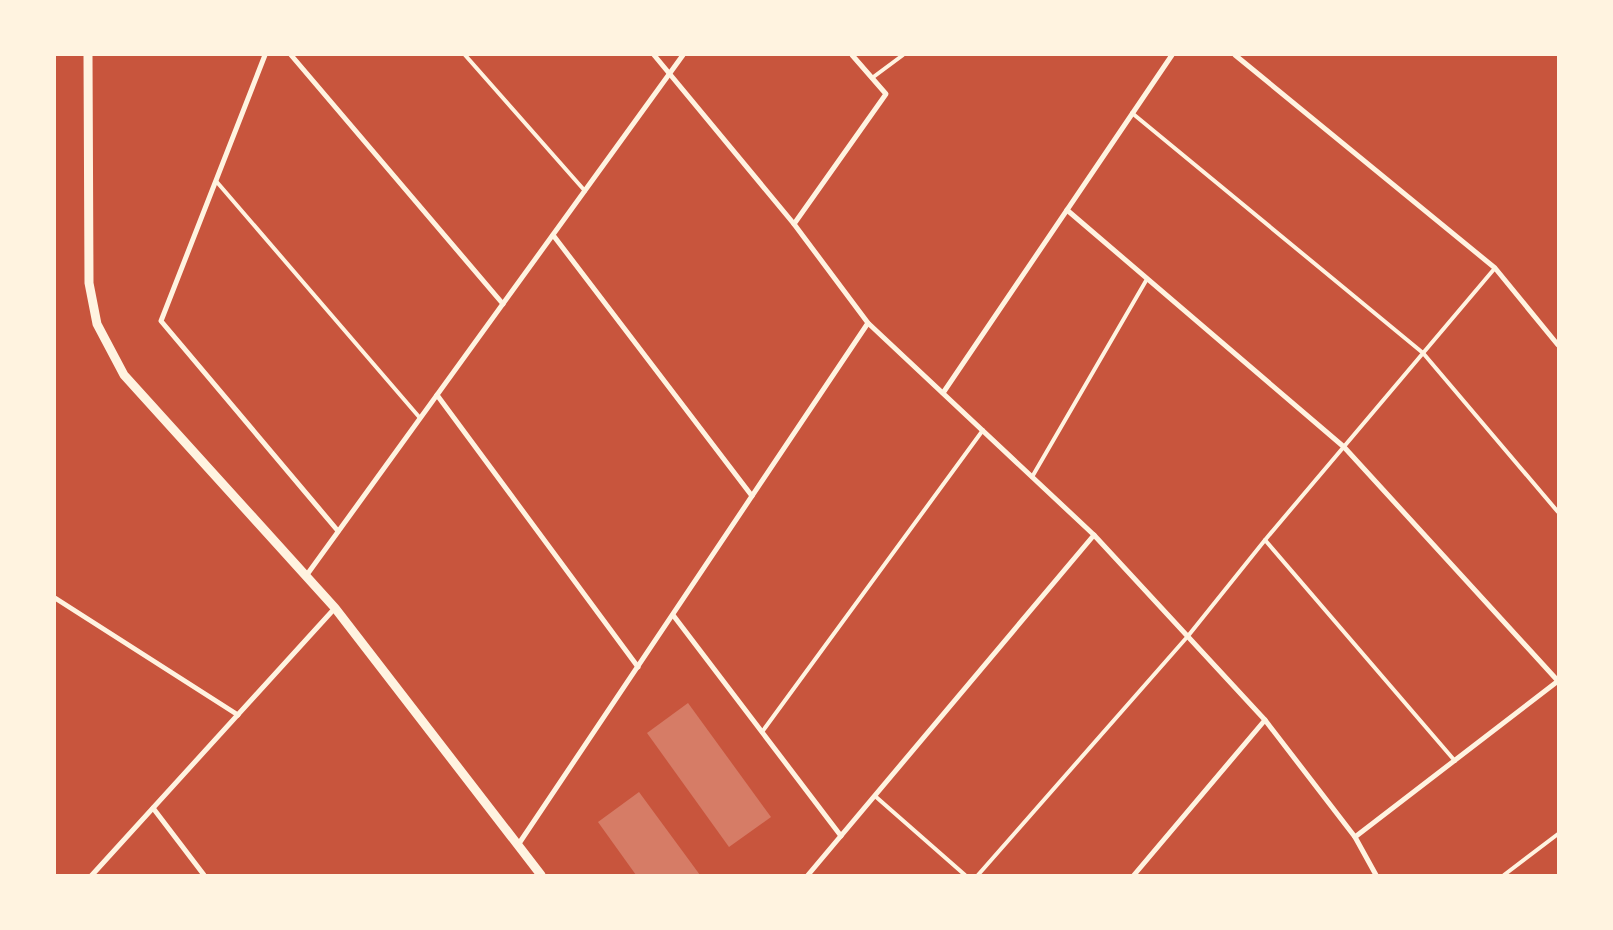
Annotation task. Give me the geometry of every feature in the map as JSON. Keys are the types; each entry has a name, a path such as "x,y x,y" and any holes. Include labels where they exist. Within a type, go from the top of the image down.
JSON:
{"street":[{"path":"88,55 89,283 97,324 124,375 335,608 541,875"},
{"path":"265,55 162,321 338,531"},
{"path":"291,55 503,304"},
{"path":"654,55 794,224 868,323 1094,535 1264,720 1355,837 1376,875"},
{"path":"306,576 683,55"},
{"path":"794,224 886,94 852,55"},
{"path":"942,393 1172,55"},
{"path":"1235,55 1495,268 1558,345"},
{"path":"1067,210 1344,447 1558,681 1355,837"},
{"path":"553,235 752,496"},
{"path":"518,845 868,323"},
{"path":"437,395 638,667"},
{"path":"808,875 1094,535"},
{"path":"55,598 238,715"},
{"path":"92,875 335,608"},
{"path":"672,615 840,836"},
{"path":"1134,875 1264,720"},
{"path":"153,808 204,875"}],"lane":[{"path":"465,55 585,191"},
{"path":"872,78 904,55"},
{"path":"1132,114 1423,353 1558,512"},
{"path":"216,180 420,418"},
{"path":"978,875 1188,636 1265,540 1495,268"},
{"path":"1032,477 1147,278"},
{"path":"762,732 983,430"},
{"path":"1265,540 1455,761"},
{"path":"875,796 966,875"},
{"path":"1504,875 1558,834"}],"building":[{"path":"688,703 771,817 729,847 647,733"},
{"path":"639,792 700,875 636,875 598,822"}]}
